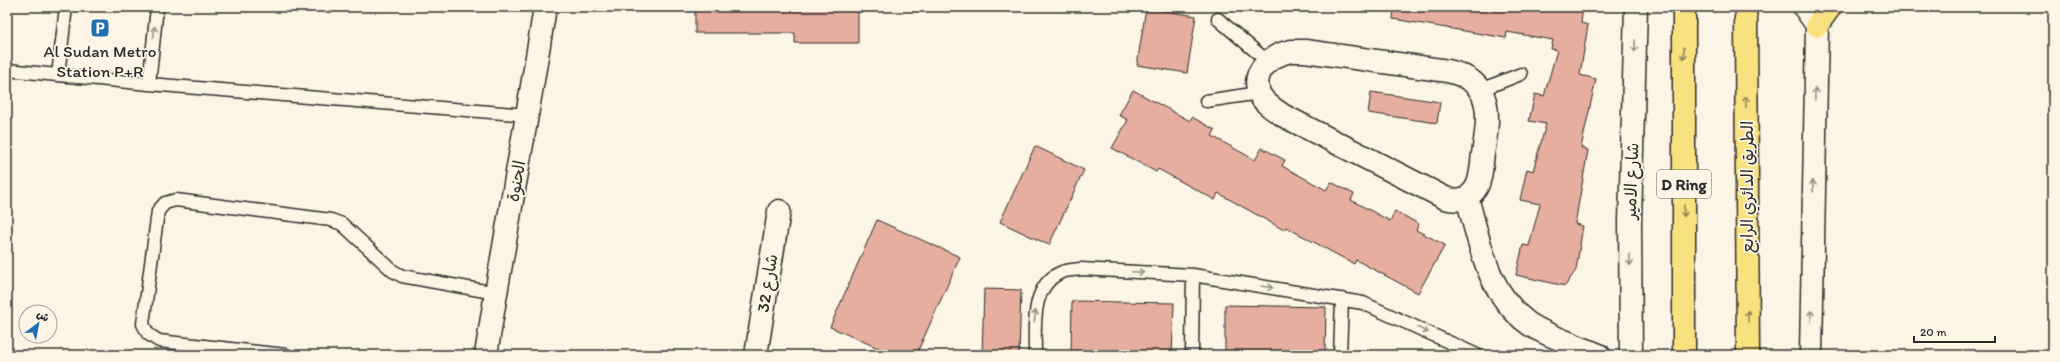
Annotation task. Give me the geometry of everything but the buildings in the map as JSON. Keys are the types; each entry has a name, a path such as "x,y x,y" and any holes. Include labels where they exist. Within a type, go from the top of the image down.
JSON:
{"main road":[{"path":"1817,16 1830,7"},
{"name":"D Ring","path":"1684,14 1684,355"},
{"name":"الطريق الدائري الرابع","path":"1746,18 1748,355"}],"street":[{"name":"الحنوة","path":"486,355 545,7"},
{"name":"شارع الامير","path":"1631,355 1630,221 1636,7"},
{"path":"1804,7 1817,16 1811,355"},
{"path":"1305,51 1448,71 1461,74 1472,80 1480,90 1488,111 1488,122 1480,180 1473,193 1467,197 1452,200 1445,198 1284,116 1269,106 1259,93 1258,81 1261,71 1267,61 1278,54 1305,51"},
{"path":"1467,197 1490,276 1506,304 1530,324 1599,355"},
{"name":"شارع 32","path":"756,355 779,211"}],"lane":[{"path":"58,75 66,7"},
{"path":"149,84 157,7"},
{"path":"1218,19 1267,61"},
{"path":"7,70 149,84 528,114"},
{"path":"1480,90 1521,74"},
{"path":"1206,101 1259,93"},
{"path":"286,355 159,341 148,334 143,324 158,211 165,203 176,200 331,220 342,224 393,270 402,276 496,293"},
{"path":"1035,355 1035,319 1038,299 1047,283 1062,272 1081,269 1193,276 1363,303 1477,355"},
{"path":"1192,355 1193,276"},
{"path":"1340,355 1342,299"}],"place":[{"name":"Al Sudan Metro Station P+R","path":"100,28"}]}
